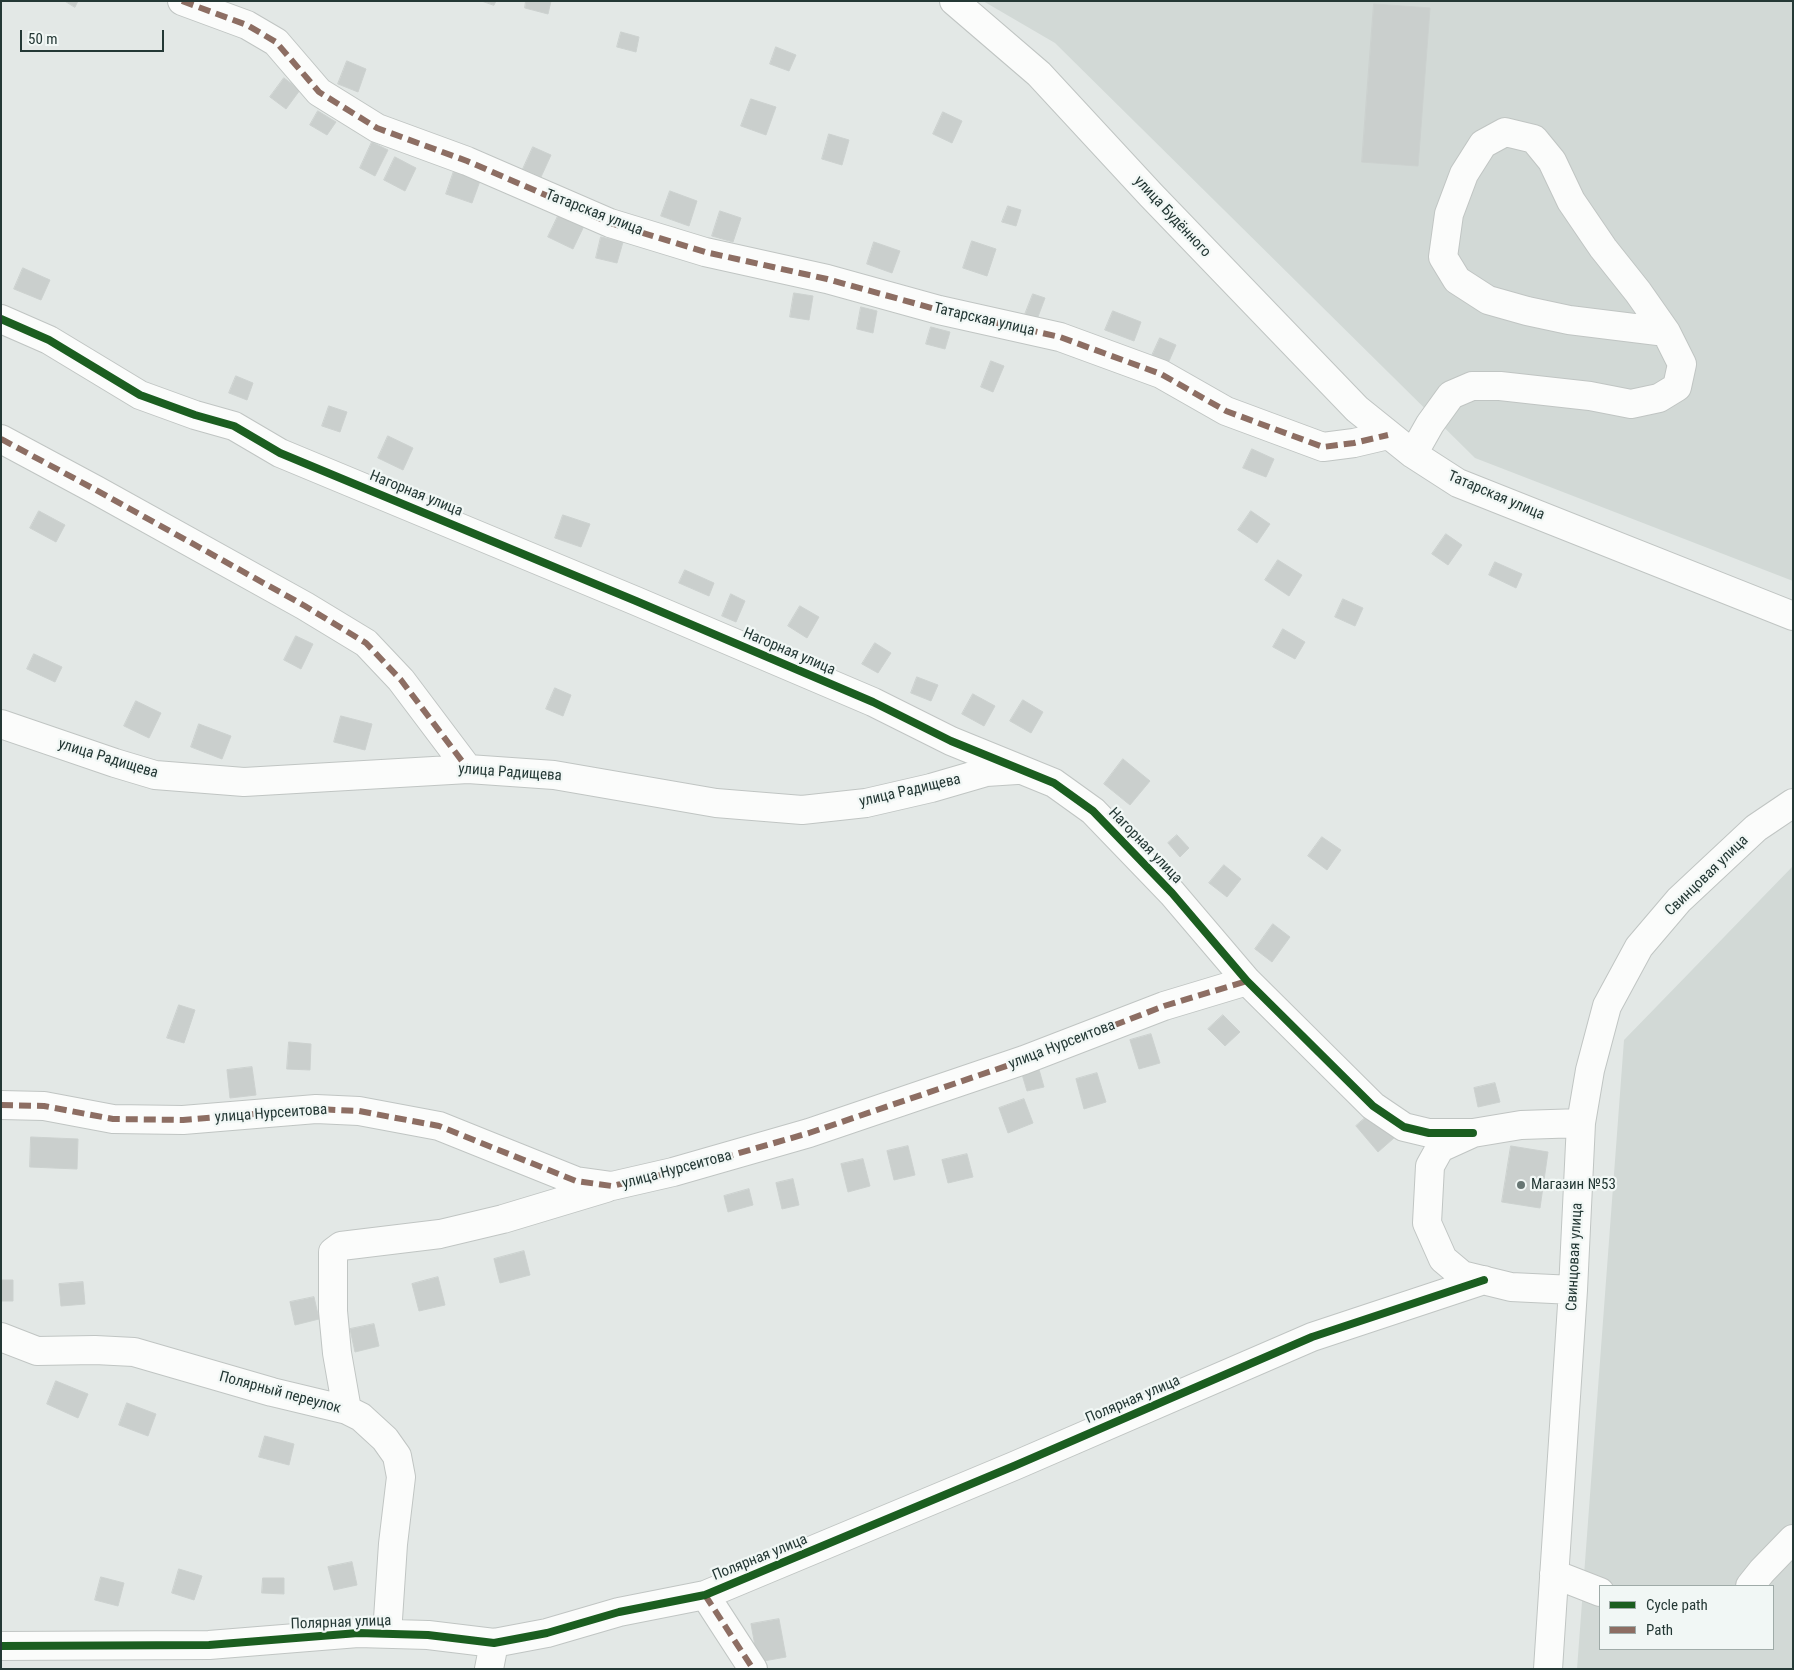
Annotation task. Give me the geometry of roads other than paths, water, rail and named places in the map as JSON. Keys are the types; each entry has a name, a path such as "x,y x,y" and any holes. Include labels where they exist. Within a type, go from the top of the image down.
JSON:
{"street":[{"name":"Татарская улица","path":"182,1 247,25 276,42 318,92 377,128 467,161 610,223 705,252 827,279 939,310 1060,337 1161,374 1226,411 1323,447 1354,443 1388,435 1413,454 1458,483 1793,616"},
{"name":"улица Будённого","path":"954,1 1039,74 1293,344 1356,409 1388,435"},
{"path":"1413,454 1430,424 1451,395 1472,386 1500,386 1590,396 1631,404 1659,398 1677,387 1682,364 1666,332 1638,292 1603,248 1571,201 1552,161 1534,139 1505,132 1483,144 1464,174 1449,214 1443,257 1457,280 1488,300 1527,311 1569,320 1666,332"},
{"name":"Нагорная улица","path":"1,319 49,340 140,395 234,426 280,453 873,702 950,741 1054,783 1093,811 1172,893 1248,981 1373,1106 1404,1127 1428,1133 1473,1133"},
{"path":"1,439 305,606 366,644 401,680 468,769"},
{"name":"улица Радищева","path":"1,724 155,775 244,782 468,769 554,775 716,803 802,810 866,803 931,788 986,772 1020,769"},
{"name":"Свинцовая улица","path":"1548,1669 1573,1290 1581,1123 1590,1070 1607,1006 1639,947 1679,900 1756,828 1793,803"},
{"name":"улица Нурсеитова","path":"1,1105 44,1106 113,1119 182,1120 316,1109 360,1111 439,1126 576,1181 612,1186 673,1172 809,1133 1024,1060 1164,1006 1248,981"},
{"path":"1573,1290 1511,1287 1462,1275 1442,1259 1427,1223 1430,1166 1440,1148 1473,1133 1521,1125 1581,1123"},
{"path":"347,1410 337,1353 333,1311 333,1252 341,1246 440,1234 503,1219 612,1186"},
{"name":"Полярная улица","path":"1,1646 209,1645 358,1633 428,1635 492,1656 547,1633 619,1612 705,1595 1014,1466 1312,1337 1484,1280"},
{"name":"Полярный переулок","path":"1,1337 37,1351 95,1350 134,1352 272,1392 347,1410 361,1417 385,1439 397,1456 401,1477 393,1544 387,1634"},
{"path":"1751,1585 1793,1539"},
{"path":"1554,1574 1599,1592"},
{"name":"Полярная улица","path":"705,1595 754,1669"}],"place":[{"name":"Магазин №53","path":"1521,1185"}]}
